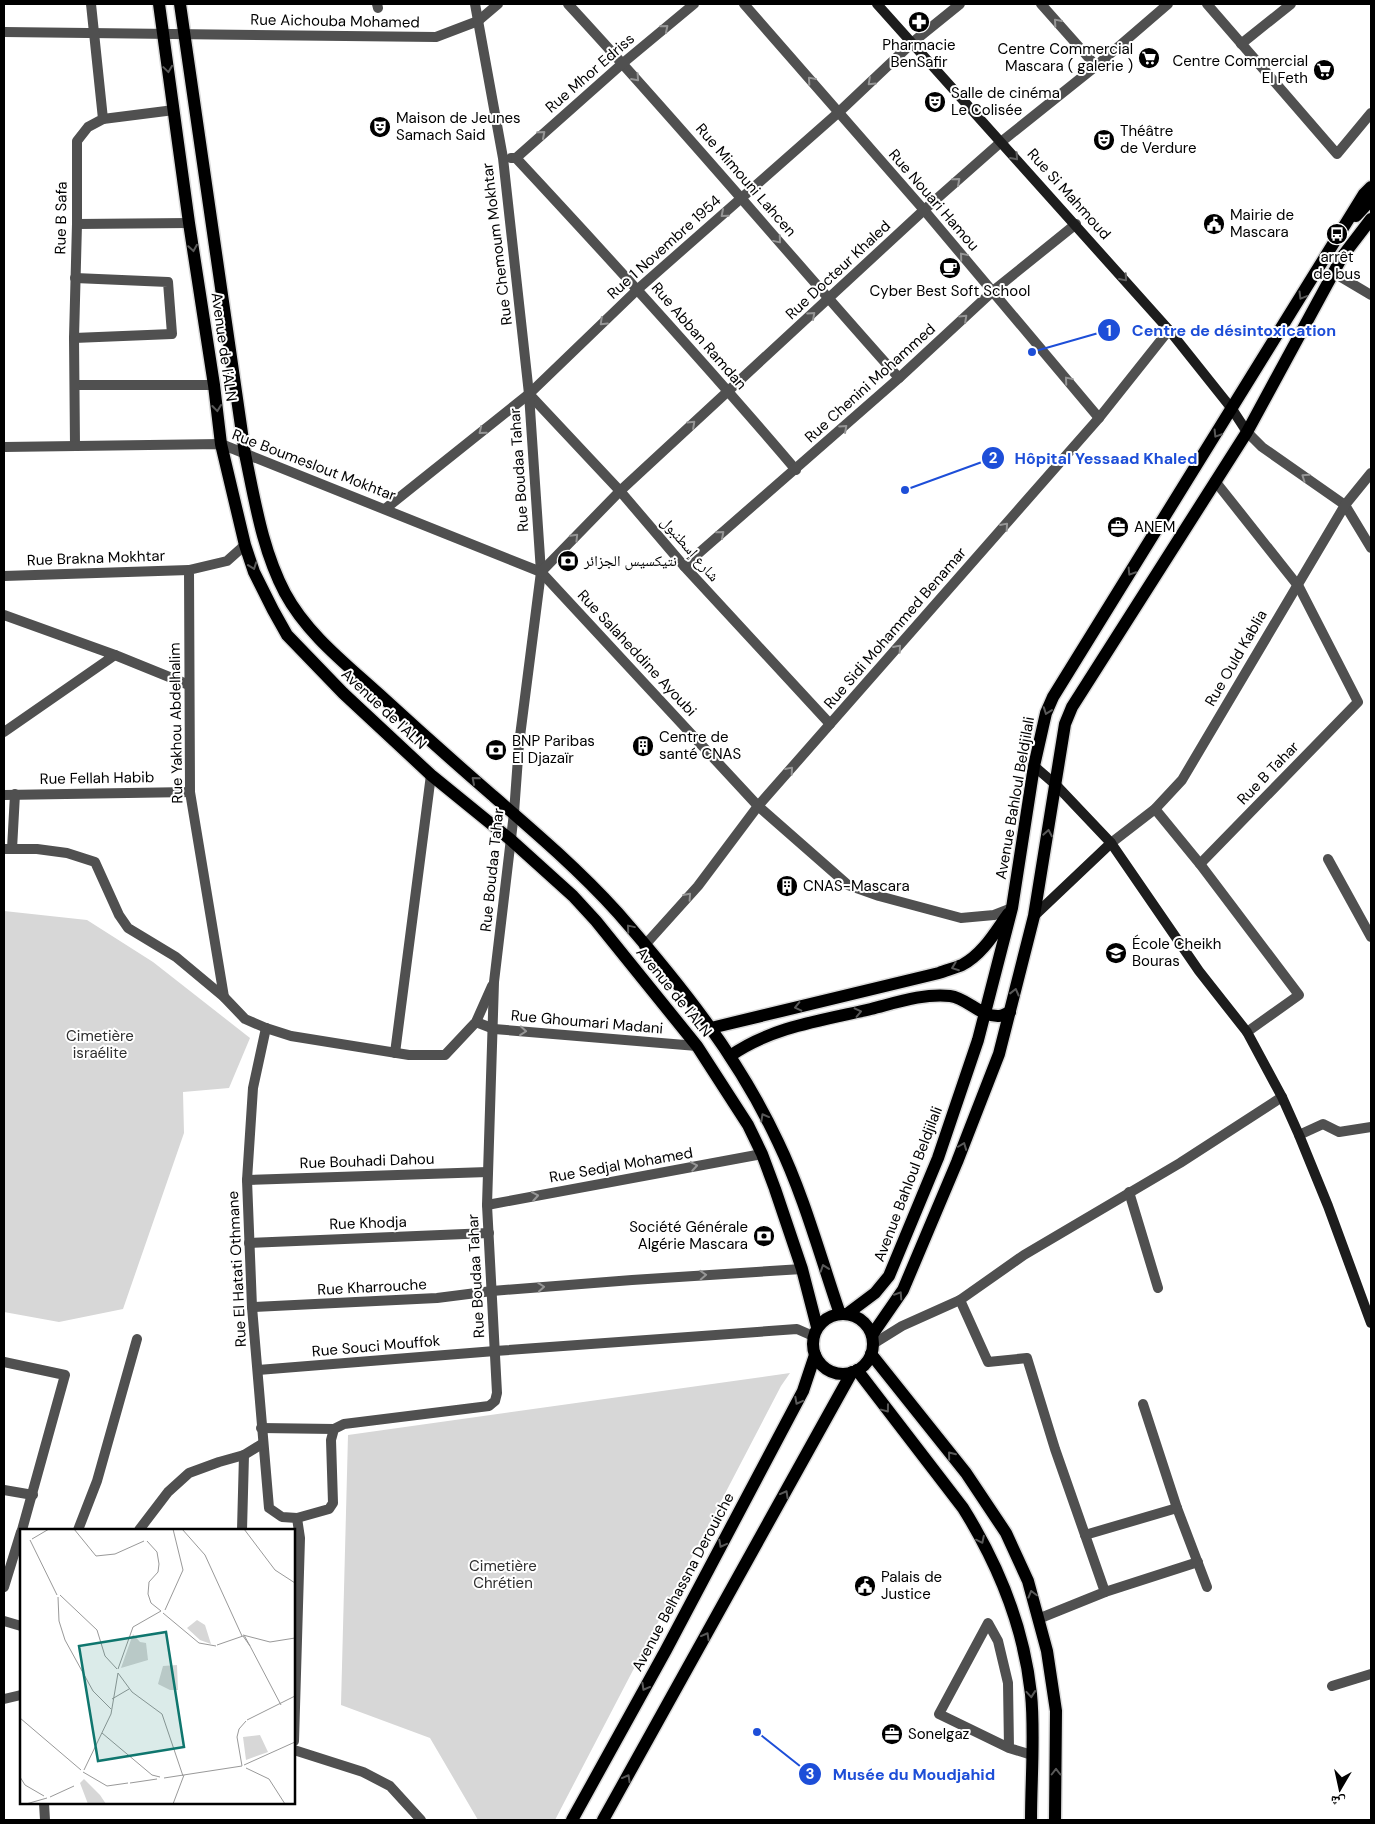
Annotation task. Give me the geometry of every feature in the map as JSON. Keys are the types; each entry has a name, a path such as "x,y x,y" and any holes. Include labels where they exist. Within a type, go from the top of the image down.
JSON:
{"main road":[{"name":"Avenue de l'ALN","path":"160,4 221,444 245,545 254,572 287,635 343,694 431,775 511,840 573,896 596,921 697,1046 748,1125 762,1154 802,1269 815,1331"},
{"name":"Avenue de l'ALN","path":"180,4 245,454 260,527 270,560 286,595 304,621 330,650 426,738 550,845 588,882 675,980 730,1056 777,1140 844,1314"},
{"name":"Rue Si Mahmoud","path":"877,4 1169,330 1232,409 1247,432"},
{"name":"Avenue Bahloul Beldjilali","path":"844,1314 875,1293 889,1276 938,1158 978,1040 1012,908 1034,766 1046,713 1053,697 1364,194 1371,187"},
{"name":"Avenue Bahloul Beldjilali","path":"1336,239 1371,200"},
{"path":"603,1820 854,1371 865,1363 872,1345 904,1290 999,1054 1034,916 1065,724 1072,707 1247,432 1342,257 1371,219"},
{"path":"1342,257 1371,230"},
{"path":"1034,766 1056,785 1111,844 1199,970 1247,1032 1282,1097 1299,1135 1328,1206 1371,1323"},
{"path":"1034,916 1111,844"},
{"path":"711,1028 939,973 962,965 974,957 986,944 1012,908"},
{"path":"730,1056 755,1041 792,1027 932,996 952,996 985,1013 999,1016 1010,1012"},
{"path":"854,1371 834,1373 819,1363 812,1346 815,1331 827,1318 844,1314 858,1318 866,1325 872,1345 966,1473 1006,1533 1028,1581 1047,1651 1056,1711 1055,1820"},
{"name":"Avenue Belhassna Derouiche","path":"575,1819 803,1391 815,1355"},
{"path":"854,1371 963,1508 976,1530 1011,1606 1028,1669 1031,1696 1031,1820"}],"street":[{"path":"91,4 103,119 174,110"},
{"name":"Rue Chemoum Mokhtar","path":"475,4 502,158 529,394"},
{"name":"Rue Aichouba Mohamed","path":"4,32 436,37 478,21 498,4"},
{"name":"Rue Mimouni Lahcen","path":"568,4 623,63 899,378"},
{"name":"Rue Mhor Edriss","path":"516,158 623,63 694,4"},
{"name":"Rue Nouari Hamou","path":"744,4 924,210 1100,418"},
{"name":"Rue 1 Novembre 1954","path":"385,509 529,394 638,289 838,112 913,42 960,4"},
{"path":"1041,4 1096,66"},
{"name":"Rue Docteur Khaled","path":"541,572 620,491 924,210 1001,142 1096,66 1168,4"},
{"path":"1207,4 1337,154 1371,113"},
{"path":"1241,44 1291,4"},
{"name":"Rue B Safa","path":"75,446 74,338 77,141 88,127 103,119"},
{"path":"502,158 516,158"},
{"name":"Rue Abban Ramdan","path":"516,158 638,289 796,470"},
{"path":"77,224 189,223"},
{"name":"Rue Chenini Mohammed","path":"684,566 796,470 993,291 1076,224"},
{"path":"1334,273 1371,295"},
{"path":"74,338 172,334 168,282 75,278"},
{"name":"Rue Sidi Mohammed Benamar","path":"644,946 698,886 758,806 1100,418 1169,330"},
{"path":"75,385 214,385"},
{"name":"شارع إسطنبول","path":"529,394 620,491 684,566 830,724"},
{"name":"Rue Boudaa Tahar","path":"262,1428 334,1429 344,1424 489,1406 495,1401 497,1393 496,1351 487,1205 494,982 514,814 519,744 541,572 529,394"},
{"path":"1247,432 1262,447 1345,505 1371,548"},
{"name":"Rue Boumeslout Mokhtar","path":"4,447 221,444 541,572"},
{"name":"Rue Ould Kablia","path":"1111,844 1155,809 1182,780 1296,584 1345,505 1371,473"},
{"path":"1215,481 1296,584"},
{"path":"189,570 227,561 245,545"},
{"name":"Rue Brakna Mokhtar","path":"4,576 189,570"},
{"name":"Rue Yakhou Abdelhalim","path":"189,570 190,792 224,996"},
{"name":"Rue Salaheddine Ayoubi","path":"541,572 758,806 848,885 879,896 962,918 994,915 1012,908"},
{"name":"Rue B Tahar","path":"1200,864 1358,702 1296,584"},
{"path":"4,615 115,655 189,685"},
{"path":"4,732 115,655"},
{"path":"395,1053 431,775"},
{"name":"Rue Fellah Habib","path":"4,795 190,792"},
{"path":"15,794 8,849 37,849 60,852 95,862 119,915 128,928 176,957 224,996 245,1019 266,1028 291,1036 395,1053 445,1055 476,1022 494,982"},
{"path":"1155,809 1200,864 1299,995 1247,1032"},
{"path":"1328,859 1371,937"},
{"name":"Rue Ghoumari Madani","path":"476,1022 494,1029 697,1046"},
{"name":"Rue El Hatati Othmane","path":"266,1028 253,1088 247,1180 252,1307 262,1444 269,1508 282,1518 296,1518"},
{"path":"872,1345 902,1326 960,1300 1024,1255 1180,1163 1282,1097"},
{"path":"1299,1135 1323,1124 1339,1132 1371,1127"},
{"name":"Rue Sedjal Mohamed","path":"487,1205 762,1154"},
{"name":"Rue Bouhadi Dahou","path":"247,1180 488,1172"},
{"path":"1129,1192 1158,1288"},
{"name":"Rue Khodja","path":"249,1243 488,1233"},
{"name":"Rue Kharrouche","path":"252,1307 437,1298 492,1291 802,1269"},
{"path":"960,1300 988,1362 1027,1358 1055,1449 1105,1592"},
{"name":"Rue Souci Mouffok","path":"258,1370 797,1329 815,1331"},
{"path":"78,1529 98,1481 137,1339"},
{"path":"4,1362 66,1375 23,1529"},
{"path":"1143,1404 1178,1508 1208,1587"},
{"path":"295,1707 300,1538 296,1518 330,1509 333,1503 330,1440 334,1429"},
{"path":"141,1529 168,1492 190,1473 244,1455 262,1444"},
{"path":"242,1529 244,1455"},
{"path":"4,1490 33,1495"},
{"path":"1085,1535 1178,1508"},
{"path":"4,1588 20,1537"},
{"path":"1038,1619 1105,1592 1198,1562"},
{"path":"4,1621 20,1626"},
{"path":"1009,1748 1008,1683 998,1640 988,1623 938,1714 1009,1748 1032,1754"},
{"path":"1332,1686 1371,1674"},
{"path":"4,1699 20,1695"},
{"path":"295,1750 363,1772 390,1786 421,1820"},
{"path":"44,1804 44,1820"}],"green space":[{"name":"Cimetière israélite","path":"4,911 87,920 153,962 250,1038 229,1088 183,1092 184,1133 123,1309 59,1322 4,1312"},
{"name":"Cimetière Chrétien","path":"790,1373 781,1386 555,1820 478,1820 430,1738 341,1705 348,1435"}],"place":[{"name":"Pharmacie BenSafir","path":"919,22"},
{"name":"Centre Commercial Mascara ( galerie )","path":"1149,58"},
{"name":"Centre Commercial El Feth","path":"1324,70"},
{"name":"Salle de cinéma Le Colisée","path":"935,102"},
{"name":"Maison de Jeunes Samach Said","path":"380,127"},
{"name":"Théâtre de Verdure","path":"1104,140"},
{"name":"Mairie de Mascara","path":"1214,224"},
{"name":"arrêt de bus","path":"1337,234"},
{"name":"Cyber Best Soft School","path":"950,268"},
{"name":"Centre de désintoxication","path":"1032,352"},
{"name":"Hôpital Yessaad Khaled","path":"905,490"},
{"name":"ANEM","path":"1118,527"},
{"name":"نتيكسيس الجزائر","path":"568,561"},
{"name":"Centre de santé CNAS","path":"643,746"},
{"name":"BNP Paribas El Djazaïr","path":"496,750"},
{"name":"CNAS-Mascara","path":"787,886"},
{"name":"École Cheikh Bouras","path":"1116,953"},
{"name":"Société Générale Algérie Mascara","path":"764,1236"},
{"name":"Palais de Justice","path":"865,1586"},
{"name":"Musée du Moudjahid","path":"757,1732"},
{"name":"Sonelgaz","path":"892,1734"}]}
